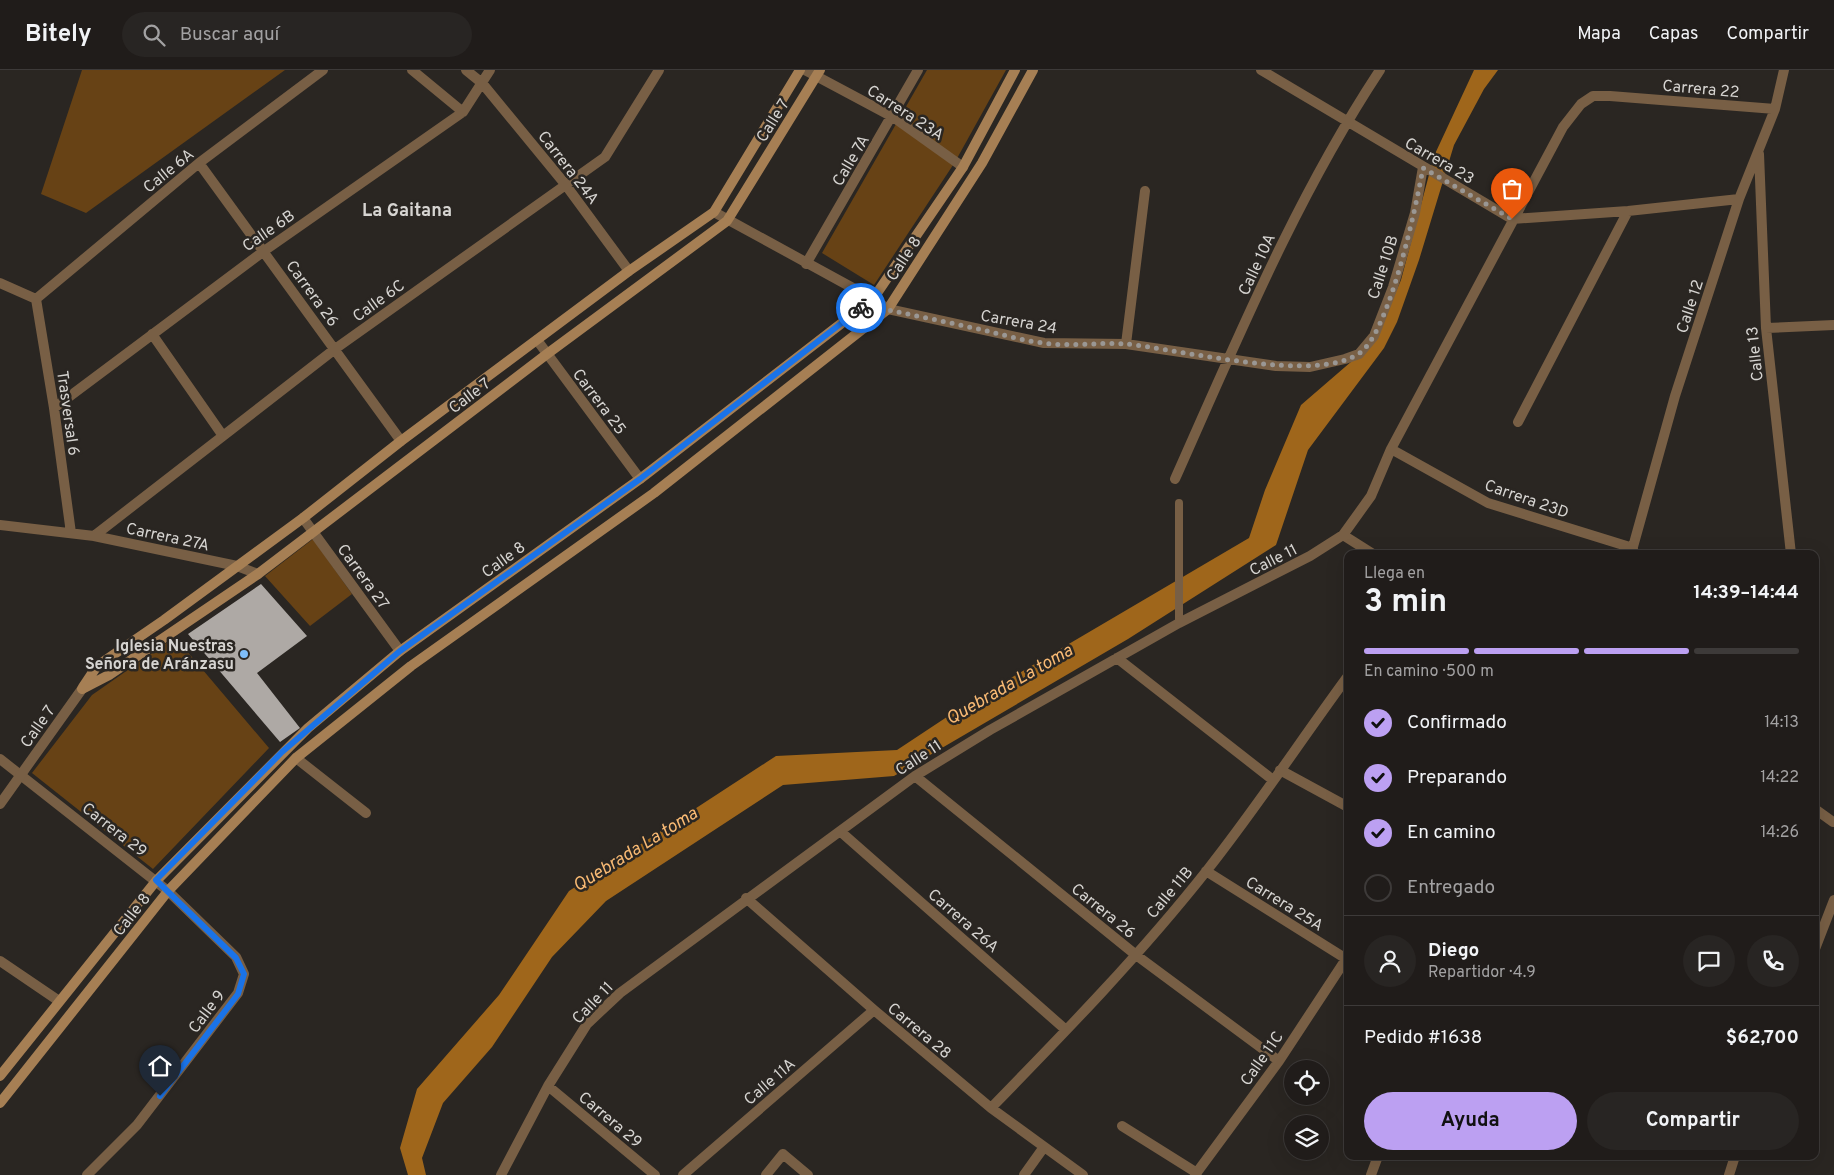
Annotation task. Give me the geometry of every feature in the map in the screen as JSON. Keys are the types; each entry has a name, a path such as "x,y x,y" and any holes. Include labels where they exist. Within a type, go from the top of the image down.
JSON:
{"main road":[{"name":"Calle 7","path":"82,689 97,666 303,518 401,441 629,271 714,212 800,70"},
{"name":"Calle 8","path":"0,1076 156,880 282,752 400,651 640,479 873,299 963,168 1015,70"},
{"name":"Calle 8","path":"0,1103 168,891 296,758 411,666 654,493 888,310 982,163 1032,70"},
{"name":"Calle 7","path":"82,689 109,675 258,574 547,354 727,221 818,73"}],"street":[{"name":"Calle 6A","path":"36,299 199,163 323,70"},
{"path":"412,70 463,112"},
{"path":"466,70 482,83"},
{"name":"Calle 6B","path":"54,408 264,251 463,112 490,70"},
{"name":"Calle 6C","path":"94,536 335,349 605,157 659,70"},
{"name":"Carrera 23A","path":"806,70 818,73 893,117 963,168"},
{"name":"Calle 7A","path":"806,264 893,117 918,70"},
{"name":"Carrera 23","path":"1261,70 1512,219"},
{"name":"Calle 10A","path":"1175,479 1282,243 1346,122 1380,70"},
{"name":"Calle 12","path":"1632,550 1675,396 1739,198 1774,109 1784,70"},
{"name":"Carrera 24A","path":"482,83 565,184 629,271"},
{"name":"Carrera 22","path":"1512,219 1563,127 1581,104 1592,96 1774,109"},
{"name":"Calle 13","path":"1759,150 1766,328 1792,550"},
{"name":"Carrera 26","path":"199,163 401,441"},
{"name":"Calle 10B","path":"1345,359 1359,354 1374,336 1396,278 1424,168"},
{"path":"1126,344 1145,192"},
{"path":"1512,219 1628,211 1739,198"},
{"path":"1518,422 1628,211"},
{"name":"Carrera 24","path":"714,212 727,221 873,299 888,310 1044,343 1126,344 1276,366 1310,367 1345,359"},
{"name":"Calle 11","path":"501,1175 548,1086 586,1024 620,993 746,898 841,832 915,776 1179,623 1310,556 1343,535 1371,496 1391,449 1512,219"},
{"path":"0,283 36,299"},
{"name":"Trasversal 6","path":"36,299 54,408 70,533"},
{"path":"1766,328 1834,325"},
{"path":"152,334 223,436"},
{"name":"Carrera 25","path":"537,340 640,479"},
{"name":"Carrera 23D","path":"1391,449 1488,503 1629,550"},
{"name":"Carrera 27","path":"303,518 358,596 400,651"},
{"path":"0,525 70,533"},
{"name":"Carrera 27A","path":"70,533 94,536 237,566 258,574"},
{"path":"1343,535 1367,550"},
{"path":"1117,658 1273,780"},
{"name":"Calle 11B","path":"991,1108 1136,955 1206,871 1249,816 1344,682"},
{"name":"Calle 7","path":"0,804 82,689"},
{"path":"296,758 366,813"},
{"name":"Carrera 29","path":"0,759 156,880 236,958 244,974"},
{"path":"1280,770 1344,805"},
{"name":"Carrera 26","path":"915,776 1136,955 1278,1061"},
{"path":"1819,812 1834,823"},
{"name":"Carrera 26A","path":"841,832 1066,1030"},
{"name":"Carrera 25A","path":"1206,871 1344,957"},
{"name":"Carrera 28","path":"746,898 874,1010 991,1108 1083,1175"},
{"path":"1819,939 1834,900"},
{"path":"0,961 59,1001"},
{"name":"Calle 11C","path":"1196,1174 1278,1061 1344,963"},
{"name":"Calle 9","path":"87,1175 137,1125 238,994 244,974"},
{"name":"Calle 11A","path":"683,1175 874,1010"},
{"name":"Carrera 29","path":"548,1086 655,1175"},
{"path":"1122,1126 1196,1174"},
{"path":"1024,1175 1044,1147"},
{"path":"766,1175 784,1154 808,1175"},
{"path":"1371,1175 1377,1160"},
{"path":"1729,1175 1734,1160"}],"lane":[{"path":"1179,502 1179,623"}],"shaded area":[{"path":"82,70 285,70 86,213 41,194"},
{"path":"927,70 1006,70 955,162 874,285 822,253"},
{"path":"313,539 352,594 310,626 265,576"},
{"path":"175,637 269,748 153,869 32,773 92,695"}],"water":[{"name":"Quebrada La toma","path":"1474,70 1498,70 1484,89 1454,145 1419,260 1397,322 1384,348 1308,450 1276,545 1128,639 894,776 783,785 606,901 552,957 492,1047 443,1103 422,1158 426,1175 408,1175 400,1148 417,1089 499,995 569,891 776,756 897,750 965,705 1249,538 1265,490 1301,405 1374,342 1401,280 1434,156"}],"building":[{"name":"Iglesia Nuestras Señora de Aránzasu","path":"261,584 307,636 257,673 300,728 280,742 188,634"}],"way so far":[{"path":"861,308 873,299 888,310 1044,343 1126,344 1276,366 1310,367 1359,354 1367,347 1374,336 1393,287 1404,250 1423,168 1512,219"}],"place":[{"name":"Iglesia Nuestras Señora de Aránzasu","path":"244,654"}],"district":[{"name":"La Gaitana","path":"407,210"}],"route":[{"path":"160,1096 238,994 244,974 236,958 156,880 282,752 400,651 640,479 861,308"}]}
